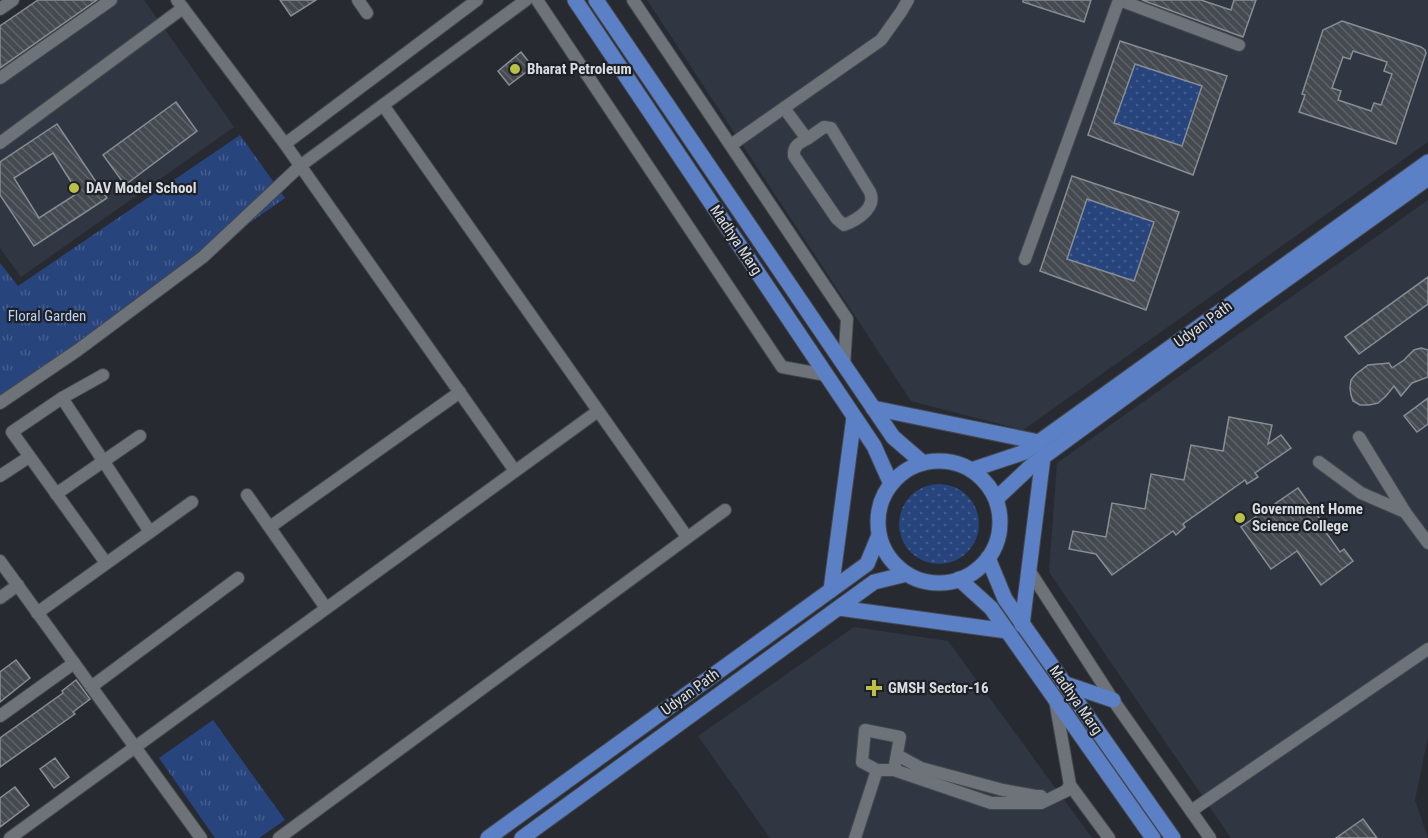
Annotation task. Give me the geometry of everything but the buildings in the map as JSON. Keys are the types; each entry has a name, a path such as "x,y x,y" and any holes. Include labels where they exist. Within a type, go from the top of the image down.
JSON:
{"main road":[{"name":"Madhya Marg","path":"575,0 874,446 891,484"},
{"name":"Madhya Marg","path":"596,0 893,437 923,463"},
{"name":"Udyan Path","path":"996,499 1031,465 1041,450 1428,162"},
{"name":"Udyan Path","path":"971,470 1025,452 1041,450 1259,299 1428,178"},
{"path":"873,408 1041,450 1022,625"},
{"path":"831,590 855,417"},
{"path":"945,461 971,470 993,493 1000,516 999,535 988,558 969,575 949,582 934,583 907,574 900,569 883,547 879,535 882,500 891,484 909,469 923,463 945,461"},
{"name":"Udyan Path","path":"488,838 867,564 879,535"},
{"name":"Madhya Marg","path":"988,558 1005,600 1173,838"},
{"name":"Udyan Path","path":"522,838 874,582 907,574"},
{"name":"Madhya Marg","path":"959,579 991,608 1153,838"},
{"path":"839,608 1007,631"},
{"path":"1063,683 1113,700"}],"street":[{"path":"0,9 13,0"},
{"path":"0,78 111,0"},
{"path":"358,0 367,13"},
{"path":"285,144 477,0"},
{"path":"0,404 78,350 203,257 300,166 526,0"},
{"path":"537,0 782,367 826,375"},
{"path":"633,0 847,319 844,366"},
{"path":"730,145 881,40 908,0"},
{"path":"1025,259 1119,0 1239,45"},
{"path":"0,143 180,4 285,144 515,471"},
{"path":"383,105 687,537"},
{"path":"784,108 807,139"},
{"path":"824,127 831,128 870,192 873,198 871,205 850,223 844,225 837,219 794,156 793,151 798,144 807,139 824,127"},
{"path":"103,375 62,398 12,432 106,563"},
{"path":"270,527 459,392"},
{"path":"62,398 150,532"},
{"path":"10,838 598,411"},
{"path":"56,494 140,436"},
{"path":"1359,437 1428,543"},
{"path":"0,476 29,457"},
{"path":"1319,462 1361,493 1406,512"},
{"path":"247,495 326,608"},
{"path":"38,613 192,502"},
{"path":"279,838 724,510"},
{"path":"0,561 201,838"},
{"path":"1029,570 1113,700 1210,838"},
{"path":"91,687 238,578"},
{"path":"0,598 18,585"},
{"path":"1191,811 1428,650"},
{"path":"0,716 74,663"},
{"path":"1054,697 1070,785 1108,838"},
{"path":"894,770 900,737 865,730 862,762 877,770 894,770 991,803 1041,803 1066,791 1070,785"},
{"path":"897,755 921,768 1036,796 1048,795 1070,785"},
{"path":"855,838 877,770"}],"shaded area":[{"name":"DAV Model School","path":"119,0 144,0 234,127 21,277 0,248 0,84"},
{"path":"647,0 1428,0 1428,142 1023,430 911,401"},
{"name":"Government Home Science College","path":"1428,200 1428,737 1415,800 1428,838 1231,838 1049,572 1057,463"},
{"name":"GMSH Sector-16","path":"854,627 948,641 1092,838 770,838 698,736"}],"green space":[{"path":"1135,64 1202,86 1182,146 1114,123"},
{"name":"Floral Garden","path":"240,135 285,198 0,399 0,263 18,286"},
{"path":"1087,199 1154,222 1134,281 1067,259"},
{"path":"939,484 954,487 967,496 976,509 979,524 976,539 967,552 954,561 939,564 924,561 911,552 902,539 899,524 902,509 911,496 924,487"},
{"path":"213,720 285,820 259,838 215,838 159,758"}],"place":[{"name":"Bharat Petroleum","path":"515,69"},
{"name":"DAV Model School","path":"74,188"},
{"name":"Government Home Science College","path":"1240,518"},
{"name":"GMSH Sector-16","path":"874,688"}]}
